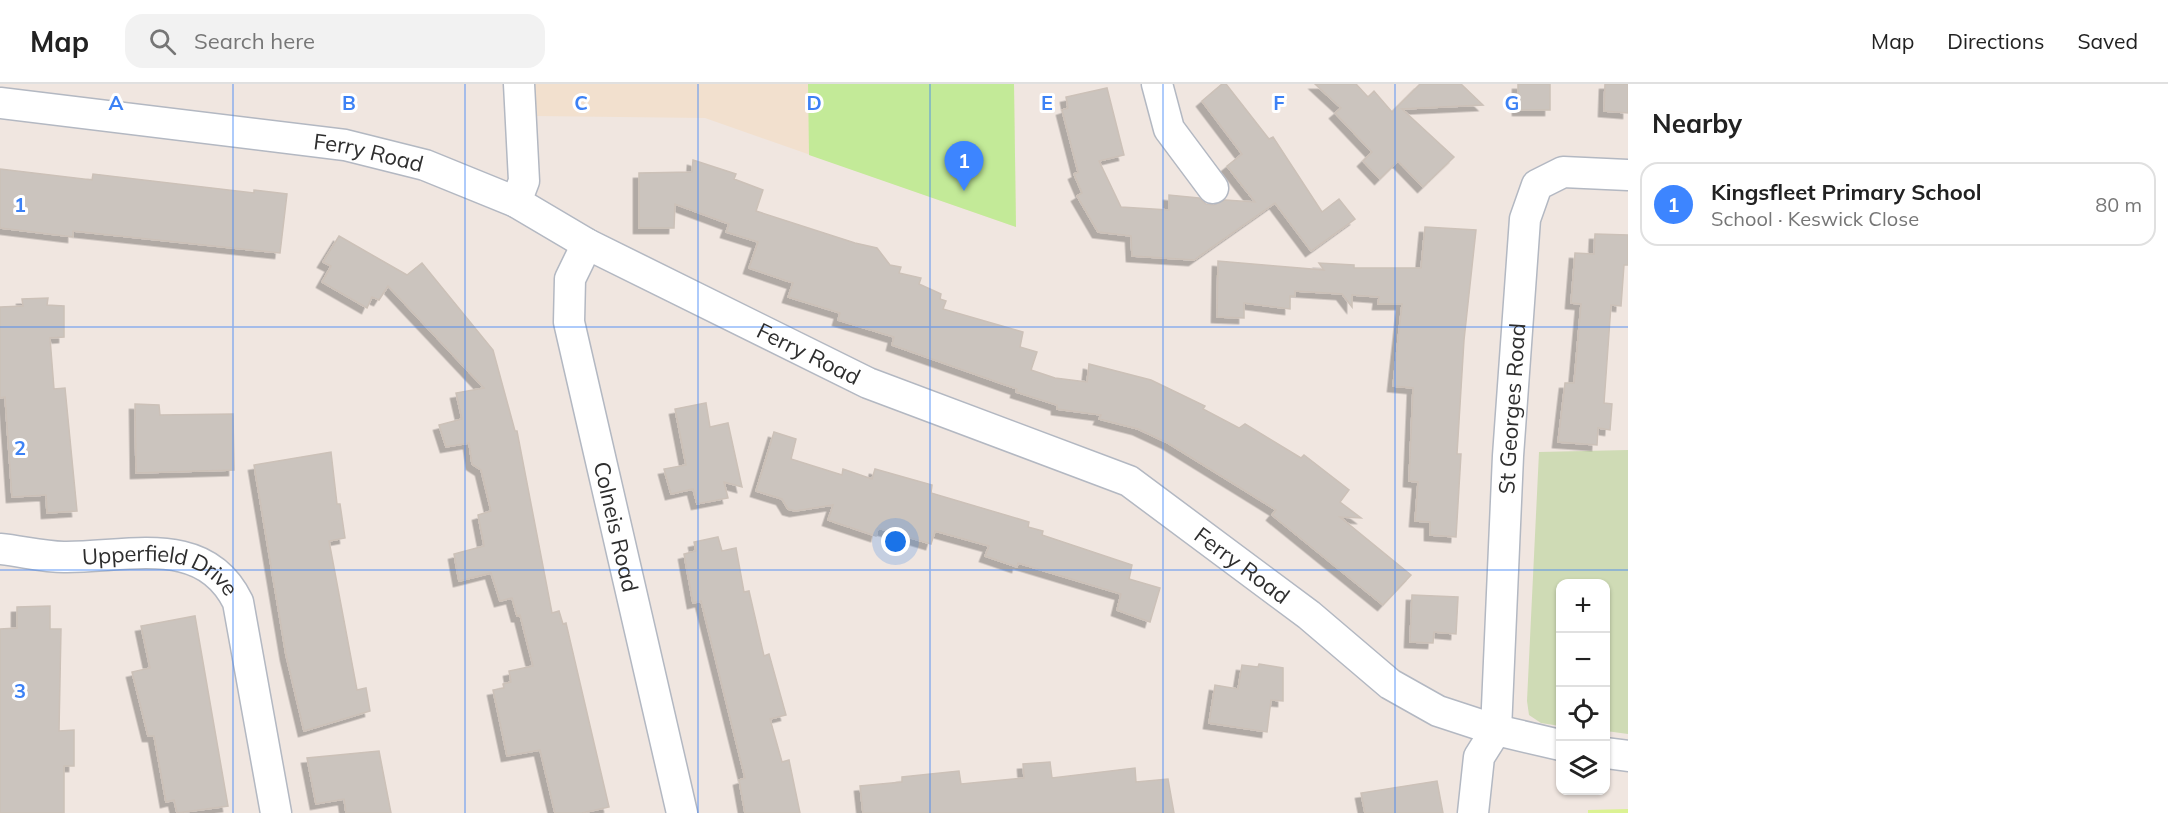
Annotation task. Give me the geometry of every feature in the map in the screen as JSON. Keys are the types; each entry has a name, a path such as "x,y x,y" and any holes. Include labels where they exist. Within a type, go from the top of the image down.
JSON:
{"street":[{"path":"516,202 524,181 519,84"},
{"path":"1157,84 1169,129 1213,188"},
{"name":"Ferry Road","path":"0,103 345,145 425,165 516,202 587,244 868,383 1129,481 1309,615 1390,684 1438,711 1496,730 1556,745"},
{"name":"St Georges Road","path":"1496,730 1508,456 1525,219 1537,185 1563,172 1628,175"},
{"name":"Colneis Road","path":"587,244 570,279 569,322 682,813"},
{"name":"Upperfield Drive","path":"0,549 62,557 162,553 204,562 219,574 231,587 238,602 276,813"},
{"path":"1473,813 1479,757 1496,730"},
{"path":"1610,754 1628,756"}],"shaded area":[{"path":"529,84 1014,84 1016,227 705,118 534,116"}],"green space":[{"path":"808,84 1014,84 1016,227 809,155"},
{"path":"1628,450 1628,734 1610,732 1610,579 1556,579 1556,725 1541,723 1529,715 1527,701 1539,452"},
{"path":"1628,809 1628,813 1588,813 1588,810"}],"building":[{"path":"1222,84 1226,84 1269,139 1273,137 1322,212 1339,199 1355,219 1311,251 1275,203 1194,260 1132,256 1131,236 1098,232 1077,196 1082,193 1074,174 1078,172 1062,110 1068,108 1066,97 1107,88 1124,155 1099,161 1121,207 1169,210 1169,195 1199,198 1206,204 1214,205 1225,200 1255,202 1227,166 1242,154 1202,101"},
{"path":"1315,84 1356,84 1368,97 1374,91 1392,112 1420,84 1461,84 1483,105 1402,109 1454,157 1423,187 1398,161 1380,179 1363,161 1372,152 1335,113 1341,108"},
{"path":"1518,84 1550,84 1550,110 1518,110"},
{"path":"1605,84 1628,84 1628,113 1604,111"},
{"path":"693,160 736,174 734,179 763,190 756,211 877,248 890,265 901,267 899,273 921,278 919,284 941,294 940,299 946,301 943,309 1023,332 1020,347 1037,352 1031,370 1055,378 1087,382 1089,364 1151,380 1205,406 1203,409 1239,428 1245,424 1301,458 1304,455 1349,490 1340,502 1361,518 1340,517 1411,575 1383,605 1272,515 1276,510 1168,443 1138,429 1099,419 1101,415 1057,409 1057,405 1016,392 1017,389 892,345 894,337 838,320 840,313 788,297 793,283 749,268 758,242 726,232 729,224 675,204 674,228 639,228 639,173 692,172"},
{"path":"0,169 92,180 93,174 254,193 254,190 287,194 280,253 73,231 73,237 0,228"},
{"path":"1425,227 1476,230 1464,340 1457,454 1461,454 1456,537 1430,535 1430,522 1415,521 1418,482 1409,481 1413,388 1393,386 1402,304 1378,304 1379,297 1352,295 1352,307 1342,294 1295,291 1295,296 1290,296 1290,309 1244,303 1244,318 1217,317 1218,261 1324,270 1319,263 1354,265 1354,268 1421,268"},
{"path":"1595,234 1628,235 1628,265 1624,265 1621,306 1611,305 1604,403 1612,404 1610,430 1598,428 1597,445 1558,442 1565,383 1574,383 1581,304 1571,303 1575,253 1594,254"},
{"path":"339,236 407,275 422,263 493,350 515,431 517,431 552,613 559,611 563,624 566,623 609,807 582,813 555,813 540,750 507,756 493,690 504,688 503,684 511,682 509,671 533,666 520,615 517,616 512,598 500,601 491,573 459,581 454,554 484,546 478,515 491,511 481,470 472,464 469,443 446,447 439,425 462,419 456,393 484,388 388,286 379,300 372,297 367,308 322,282 331,266 323,262"},
{"path":"48,298 47,305 64,306 64,337 50,338 54,389 65,388 77,511 47,513 46,495 12,497 5,397 0,398 0,307 23,306 22,299"},
{"path":"706,403 710,427 728,423 742,487 724,482 728,498 697,504 693,489 671,494 664,469 686,465 675,409"},
{"path":"135,404 159,405 160,415 233,414 234,470 136,473"},
{"path":"774,432 796,439 791,459 842,475 843,469 872,479 875,469 932,485 931,493 1029,522 1028,527 1043,531 1042,535 1132,565 1129,579 1160,588 1150,622 1117,610 1121,594 1018,563 1017,567 985,556 989,546 935,531 931,544 878,528 876,536 828,520 833,505 795,511 788,509 782,499 756,491"},
{"path":"331,452 337,504 340,504 345,538 329,541 357,690 366,688 370,711 304,731 286,655 254,465"},
{"path":"718,537 722,551 736,548 744,592 749,591 764,656 769,654 786,715 770,719 782,762 789,760 800,813 745,813 739,780 745,778 701,601 693,603 684,554 696,551 694,542"},
{"path":"1412,595 1458,597 1456,634 1434,632 1433,643 1410,642"},
{"path":"50,606 50,629 61,629 59,731 74,730 74,766 64,766 64,813 0,813 0,629 17,628 17,607"},
{"path":"195,616 228,806 177,813 174,800 166,802 154,736 148,736 132,672 150,668 141,626"},
{"path":"1259,664 1283,668 1283,701 1271,700 1267,732 1209,723 1215,685 1238,689 1242,665 1258,667"},
{"path":"379,751 391,813 346,813 344,799 316,804 307,758"},
{"path":"1050,762 1052,778 1135,768 1136,782 1168,779 1174,813 863,813 860,786 902,782 902,777 959,771 961,784 1024,778 1023,764"},
{"path":"1437,781 1443,813 1365,813 1361,793"}],"place":[{"name":"Kingsfleet Primary School","path":"964,191"}]}
